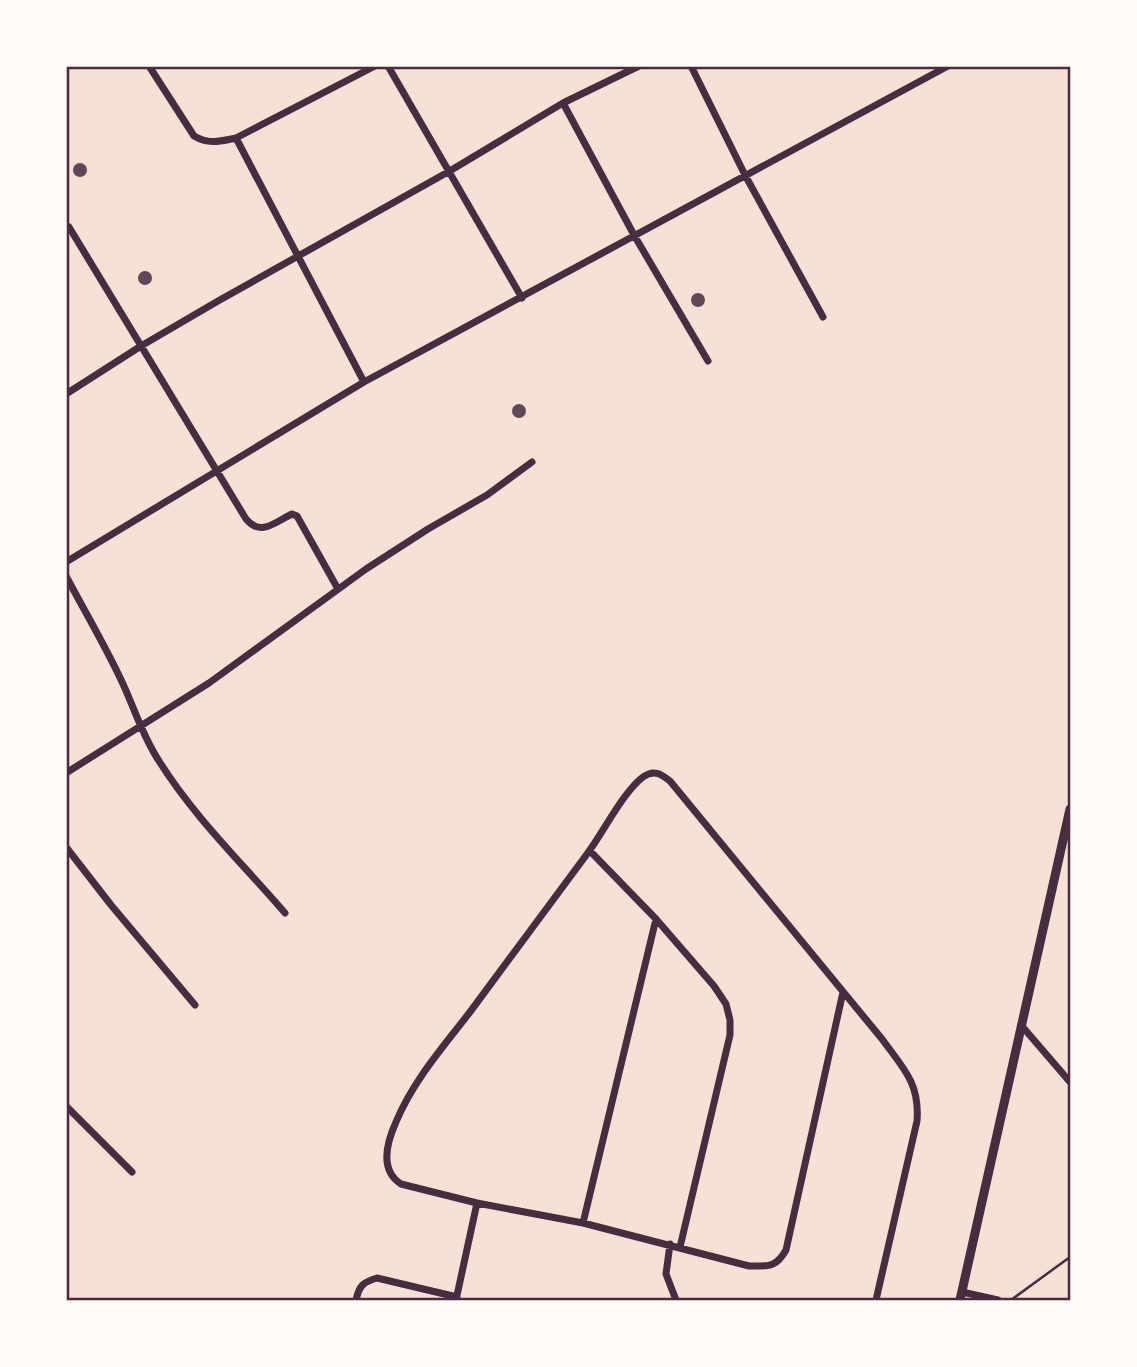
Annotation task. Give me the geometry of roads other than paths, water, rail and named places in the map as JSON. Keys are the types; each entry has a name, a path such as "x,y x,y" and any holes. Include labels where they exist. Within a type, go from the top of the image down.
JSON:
{"street":[{"path":"149,66 194,136 204,142 236,138 374,66"},
{"path":"388,66 522,298"},
{"path":"66,394 141,346 448,172 563,103 639,66"},
{"path":"691,66 745,175 823,317"},
{"path":"66,562 364,382 948,66"},
{"path":"563,103 634,235 708,361"},
{"path":"236,138 364,382"},
{"path":"69,227 246,519 255,528 261,529 292,514 298,516 338,589"},
{"path":"66,773 209,682 338,589 532,463"},
{"path":"66,576 123,685 140,727 174,784 285,913"},
{"path":"843,992 786,1250 780,1261 769,1266 749,1266 583,1223 477,1203 401,1184 393,1178 387,1162 396,1122 422,1075 590,851 641,778 650,772 660,773 670,781 882,1039 911,1080 919,1100 917,1121 876,1300"},
{"path":"998,1300 961,1296 1070,809"},
{"path":"66,847 195,1005"},
{"path":"590,851 656,919 714,986 726,1004 730,1020 730,1035 680,1247"},
{"path":"583,1223 656,919"},
{"path":"1021,1025 1070,1082"},
{"path":"66,1106 132,1172"},
{"path":"356,1300 360,1286 365,1281 377,1278 456,1299 477,1203"},
{"path":"670,1244 666,1274 676,1300"}]}
